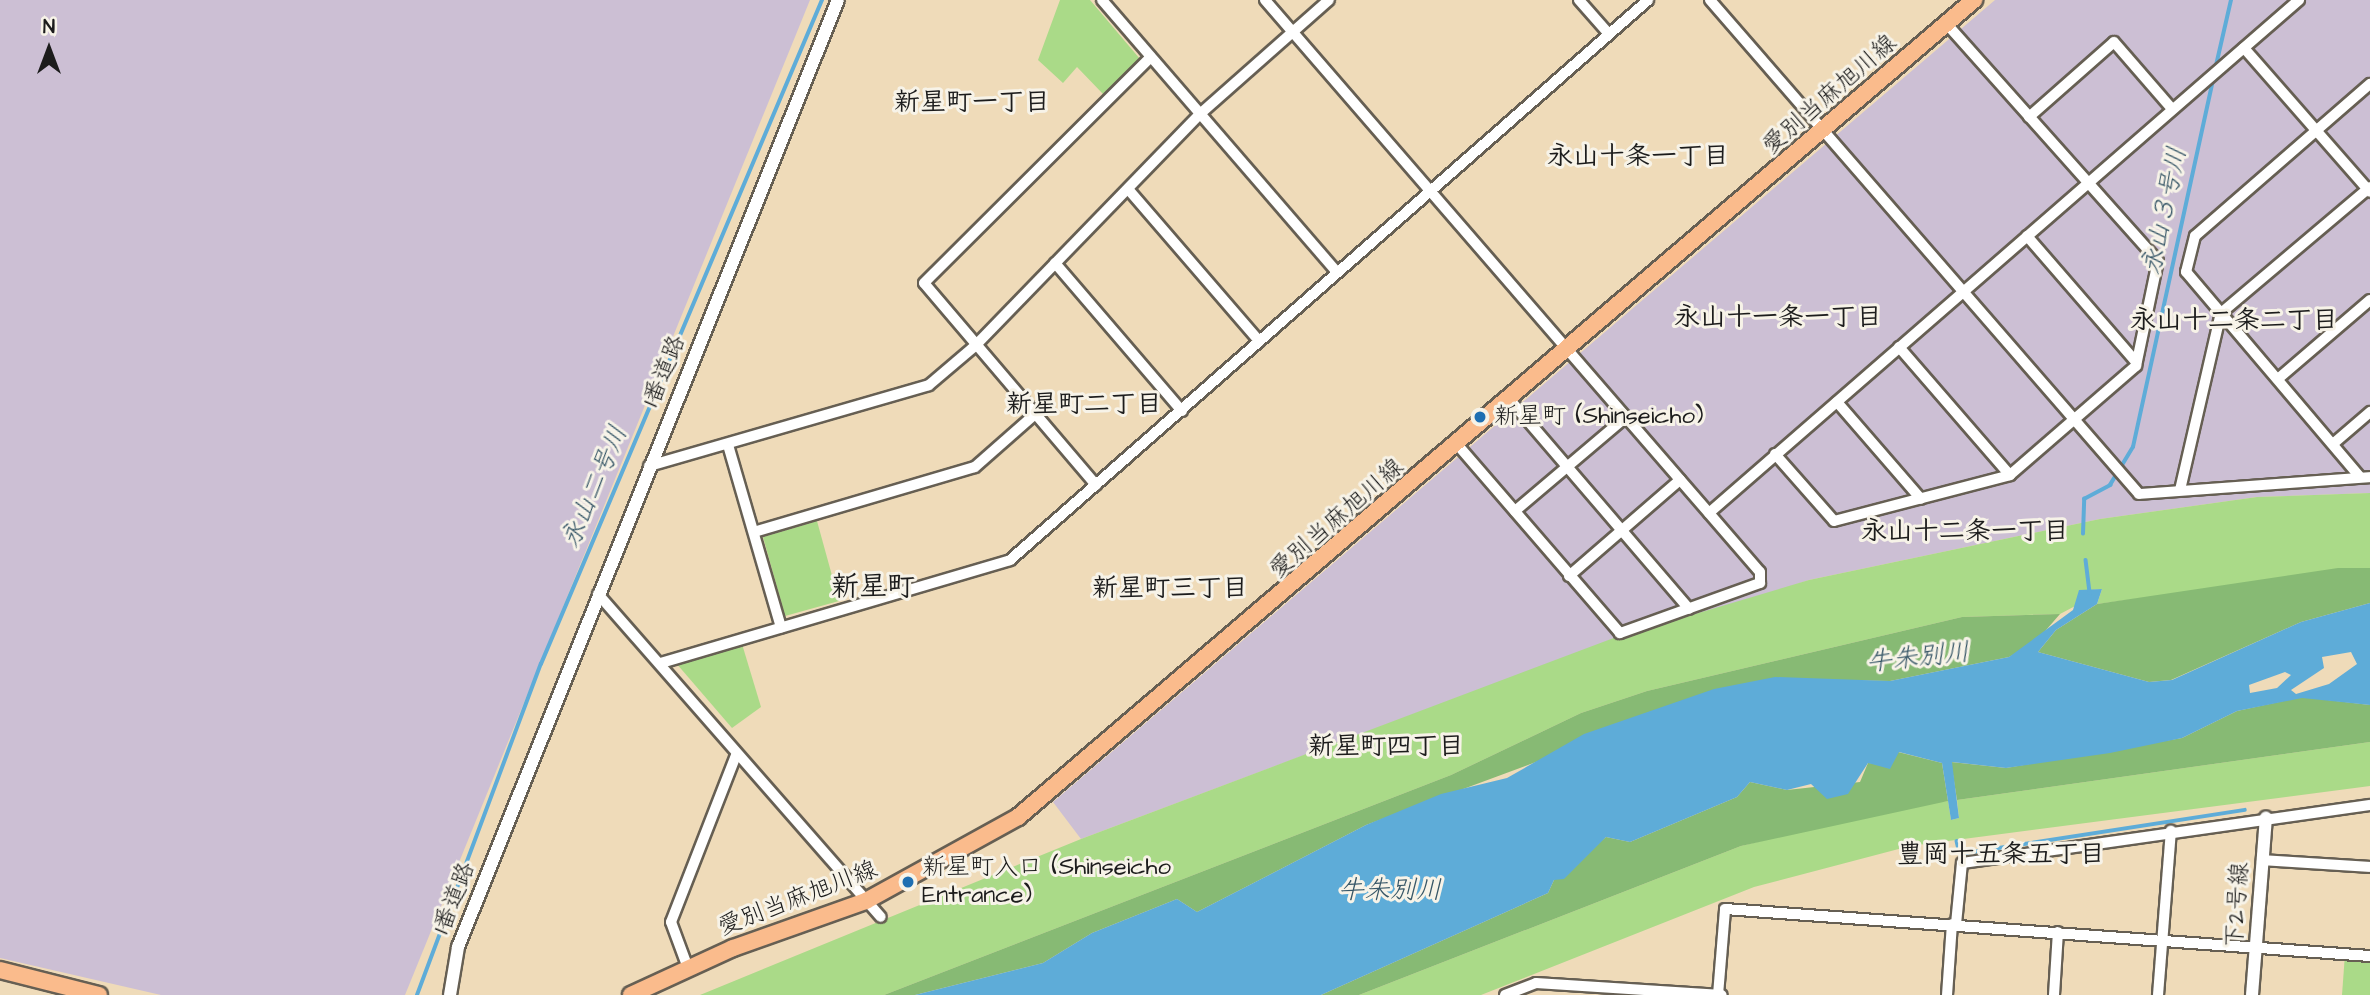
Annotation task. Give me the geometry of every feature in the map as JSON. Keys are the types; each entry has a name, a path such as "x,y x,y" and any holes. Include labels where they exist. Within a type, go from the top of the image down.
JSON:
{"main road":[{"name":"愛別当麻旭川線","path":"631,995 688,968 866,901 988,836 1044,797 1458,446 1974,0"},
{"path":"0,970 99,995"}],"street":[{"name":"1番道路","path":"450,995 458,947 838,0"},
{"path":"1102,0 1336,271"},
{"path":"1265,0 1709,513 1761,579 1754,589 1620,633 1458,446"},
{"path":"649,466 929,386 976,345 1200,114 1329,0"},
{"path":"1579,0 1609,34"},
{"path":"661,663 1010,560 1182,411 1336,271 1648,0"},
{"path":"1710,0 2139,494 2365,477"},
{"path":"1709,513 2299,0"},
{"path":"1775,454 1834,521 1921,499 2010,475 2075,420 2136,362 2158,261 1946,23"},
{"path":"2029,117 2114,42 2172,109"},
{"path":"2180,490 2221,313 2369,190 2244,48"},
{"path":"1096,485 923,283 1151,57"},
{"path":"2365,477 2186,272 2195,236 2370,84"},
{"path":"1128,189 1259,341"},
{"path":"2027,236 2136,362"},
{"path":"1055,263 1182,411"},
{"path":"2279,379 2370,300"},
{"path":"1899,347 2010,475"},
{"path":"1510,400 1624,529 1689,609"},
{"path":"1837,402 1921,499"},
{"path":"2334,443 2370,412"},
{"path":"754,532 975,467 1034,415"},
{"path":"1515,511 1626,417"},
{"path":"728,445 780,627"},
{"path":"1569,576 1680,480"},
{"path":"598,594 881,917"},
{"path":"688,968 671,922 737,753"},
{"path":"1947,995 1962,863 2171,831 2370,806"},
{"name":"下2号線","path":"2252,995 2266,818"},
{"path":"2158,995 2171,831"},
{"path":"2262,860 2370,867"},
{"path":"1718,995 1725,909 2370,956"},
{"path":"2054,995 2058,932"},
{"path":"1535,995 1536,983"},
{"path":"1505,995 1536,983 1724,995"}],"shaded area":[{"path":"0,0 810,0 405,995 161,995 0,958"},
{"path":"1995,0 2370,0 2370,493 2257,497 2100,519 1809,580 1454,699 1081,839 1053,802"}],"green space":[{"path":"1060,0 1090,0 1140,59 1103,94 1077,67 1063,83 1038,60"},
{"path":"2370,493 2370,568 2097,604 2102,589 2079,591 2079,604 2060,614 1962,617 1647,691 1581,713 1451,775 884,995 700,995 1081,839 1611,639 1809,580 2100,519 2257,497"},
{"path":"817,521 839,601 785,616 763,537"},
{"path":"2338,568 2370,568 2370,603 2301,622 2171,680 2149,682 2038,652 2056,630 2097,604"},
{"path":"2060,614 2033,645 2009,657 1890,681 1834,680 1544,759 1366,825 1197,912 1177,899 1092,933 1043,963 915,995 884,995 1451,775 1581,713 1647,691 1962,617"},
{"path":"742,644 761,707 732,728 676,663"},
{"path":"2302,697 2370,705 2370,742 1957,800 1951,762 2006,768 2182,738 2237,711"},
{"path":"2370,742 2370,786 1910,846 1754,887 1481,995 1359,995 1741,846 1902,806 1948,801 1951,820 1959,818 1957,800"},
{"path":"1898,752 1942,763 1948,801 1741,846 1359,995 1321,995 1548,893 1554,880 1606,837 1630,842 1737,797 1750,782 1787,790 1860,782 1868,763 1884,764"},
{"path":"2345,954 2370,956 2370,995 2342,995"}],"water":[{"name":"牛朱別川","path":"2102,589 2097,604 2056,630 2038,652 2149,682 2172,680 2301,622 2370,603 2370,705 2302,698 2237,711 2182,738 2110,753 2006,768 1952,762 1959,818 1951,820 1942,763 1899,752 1890,769 1868,763 1848,794 1827,799 1811,784 1787,790 1750,782 1737,797 1630,842 1606,837 1564,879 1554,880 1548,893 1321,995 915,995 1043,963 1092,933 1177,899 1197,912 1366,825 1441,794 1507,778 1584,734 1714,689 1775,677 1890,681 2009,657 2073,610 2079,590","holes":["2351,652 2357,664 2329,684 2296,694 2291,690 2324,668 2322,657","2285,672 2291,675 2277,688 2250,693 2249,685"]}],"waterway":[{"name":"永山二号川","path":"417,995 541,664 822,0"},
{"name":"永山３号川","path":"2215,70 2231,0"},
{"name":"永山３号川","path":"2083,534 2084,499 2110,485 2133,447 2214,77"},
{"name":"永山３号川","path":"2086,560 2090,593"},
{"path":"1957,841 1960,854 2245,810"}],"place":[{"name":"新星町 (Shinseicho)","path":"1480,417"},
{"name":"新星町入口 (Shinseicho Entrance)","path":"908,882"}],"district":[{"name":"新星町一丁目","path":"972,103"},
{"name":"永山十条一丁目","path":"1638,157"},
{"name":"永山十一条一丁目","path":"1778,318"},
{"name":"永山十二条二丁目","path":"2234,321"},
{"name":"新星町二丁目","path":"1084,405"},
{"name":"永山十二条一丁目","path":"1965,532"},
{"name":"新星町","path":"873,587"},
{"name":"新星町三丁目","path":"1170,589"},
{"name":"新星町四丁目","path":"1386,747"},
{"name":"豊岡十五条五丁目","path":"2001,855"}]}
